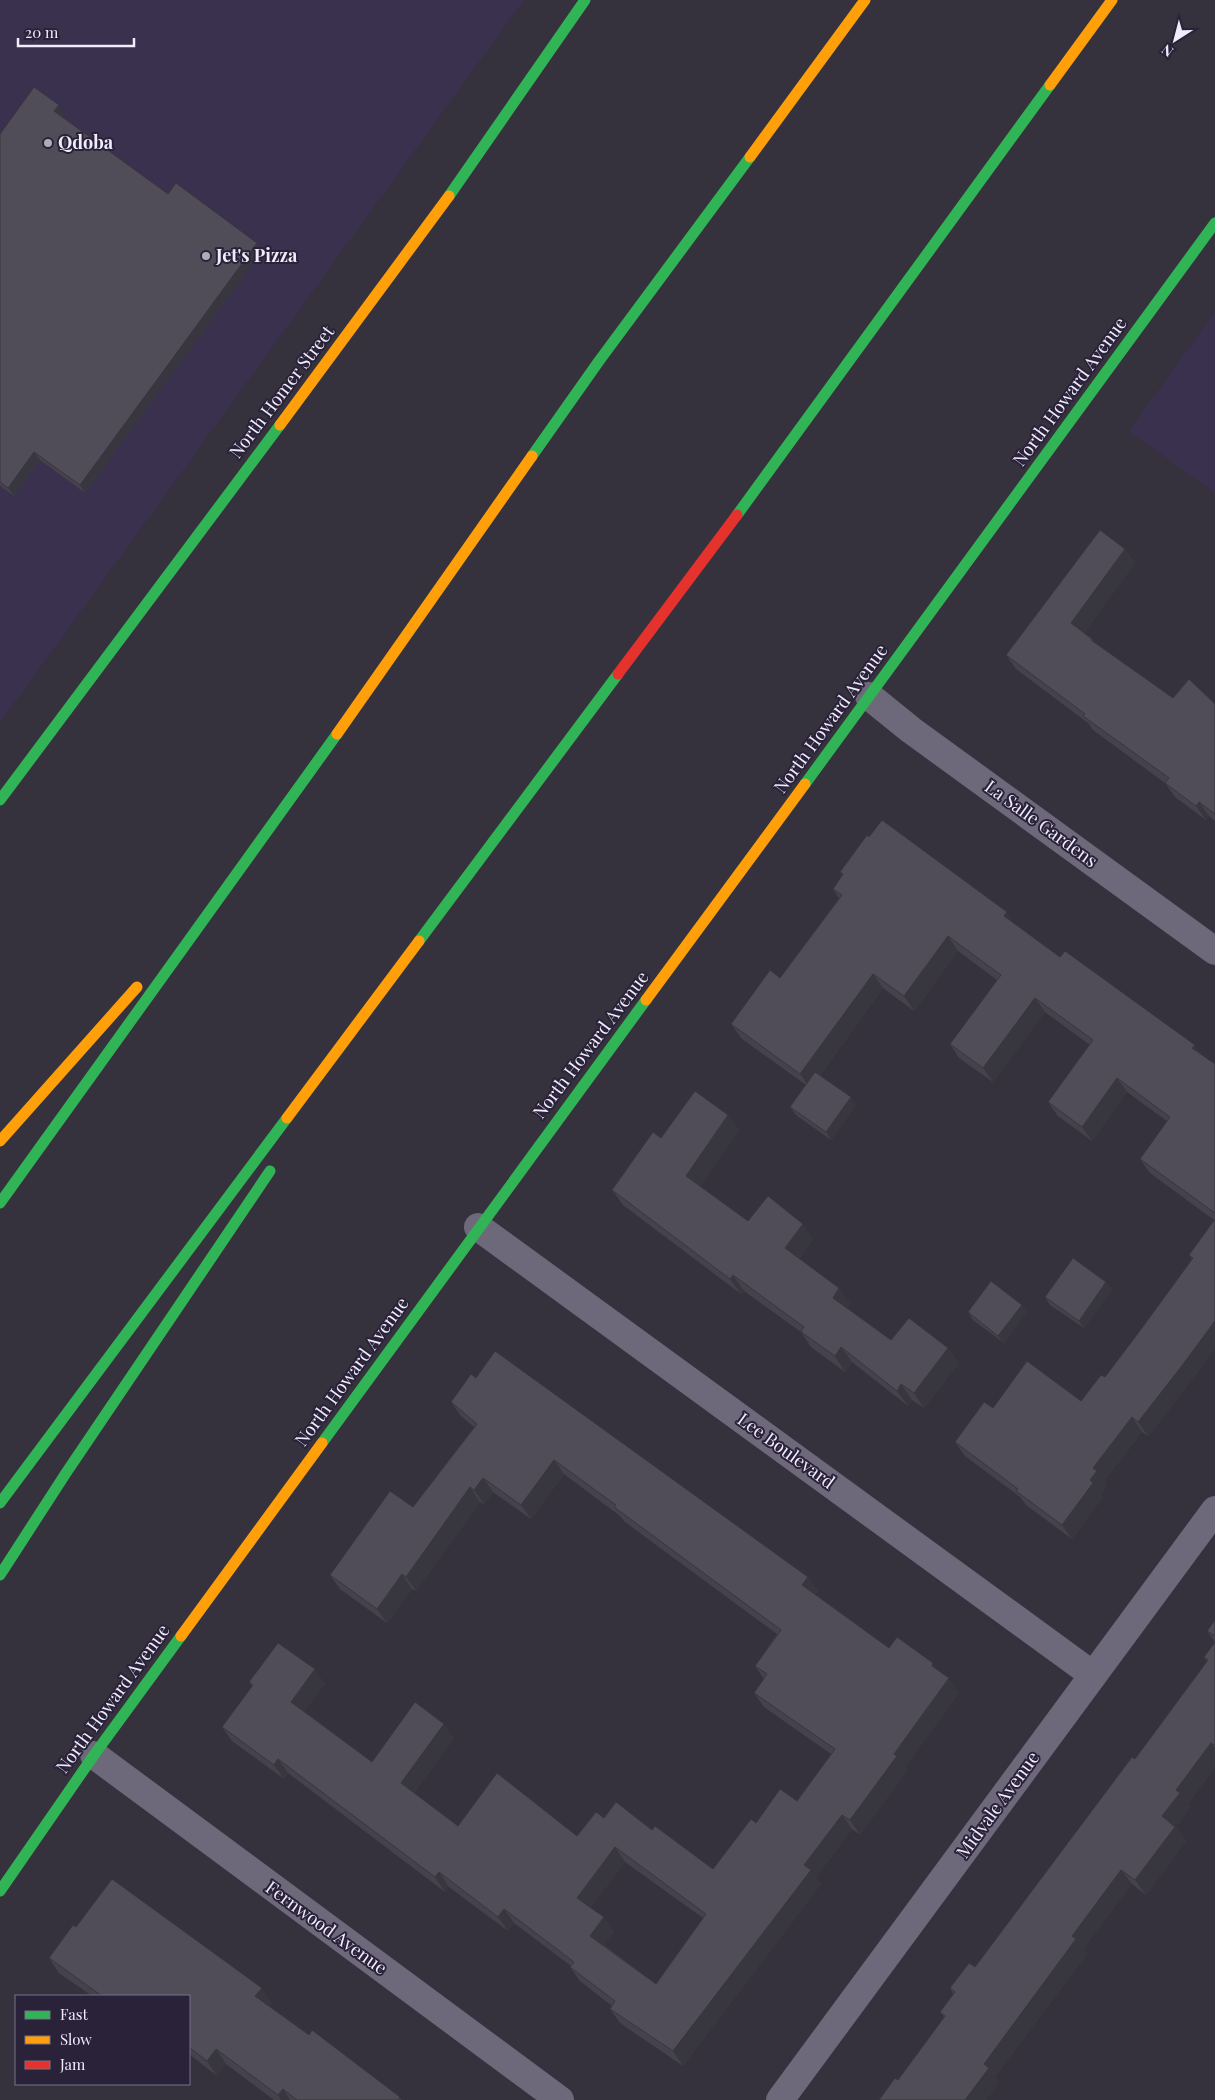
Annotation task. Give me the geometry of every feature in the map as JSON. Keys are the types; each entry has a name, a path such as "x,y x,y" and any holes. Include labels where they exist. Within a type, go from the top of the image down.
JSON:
{"main road":[{"name":"North Homer Street","path":"0,800 436,215 487,145 540,62 585,0"},
{"path":"0,1203 355,709 599,362 865,0"},
{"path":"0,1503 509,823 776,462 1112,0"},
{"name":"North Howard Avenue","path":"0,1891 94,1755 478,1227 1215,223"},
{"path":"155,966 239,871"},
{"path":"0,1141 142,980"},
{"path":"311,1106 391,980"},
{"path":"0,1575 56,1485 181,1305 274,1164"}],"street":[{"name":"La Salle Gardens","path":"869,696 911,730 1215,951"},
{"name":"Lee Boulevard","path":"478,1227 1093,1675"},
{"name":"Midvale Avenue","path":"780,2100 1215,1510"},
{"name":"Fernwood Avenue","path":"94,1755 560,2100"}],"shaded area":[{"path":"0,0 524,0 0,723"},
{"path":"1215,312 1215,493 1129,431"}],"building":[{"path":"34,87 59,105 54,111 168,194 176,183 257,243 80,485 34,452 8,488 0,482 0,134"},
{"path":"1100,530 1125,549 1071,623 1091,640 1173,698 1189,679 1215,704 1215,814 1199,802 1196,806 1165,783 1169,778 1083,716 1085,714 1006,655"},
{"path":"882,820 1007,912 1004,916 1060,957 1065,951 1195,1045 1192,1048 1215,1064 1215,1213 1140,1159 1170,1117 1117,1078 1082,1127 1048,1102 1093,1040 1035,998 983,1068 950,1044 1001,975 948,936 904,996 873,974 800,1074 731,1024 770,970 780,978 842,895 833,889 843,874 840,872 867,835 869,837"},
{"path":"815,1072 851,1097 826,1132 790,1107"},
{"path":"695,1091 728,1115 686,1176 748,1221 768,1196 803,1224 785,1248 839,1288 833,1298 891,1340 909,1318 948,1348 914,1393 901,1384 897,1391 841,1347 835,1356 801,1332 804,1327 733,1275 730,1279 612,1190 653,1132 661,1138"},
{"path":"1215,1219 1215,1321 1138,1422 1132,1417 1093,1468 1097,1471 1090,1480 1093,1483 1062,1525 955,1442 984,1402 993,1408 1027,1361 1081,1401 1101,1375 1105,1377 1139,1332 1193,1258 1189,1255"},
{"path":"1073,1258 1106,1282 1079,1321 1045,1297"},
{"path":"991,1281 1022,1305 998,1336 968,1312"},
{"path":"495,1351 808,1577 802,1585 889,1648 897,1637 933,1663 932,1666 949,1678 894,1754 897,1756 850,1820 842,1815 804,1865 811,1870 673,2051 610,2009 615,2001 570,1967 574,1962 504,1909 498,1917 439,1872 435,1877 278,1759 274,1765 222,1727 253,1685 249,1682 278,1643 315,1669 291,1702 372,1762 415,1702 444,1724 401,1783 458,1826 497,1773 577,1836 596,1812 604,1818 616,1802 652,1830 655,1826 713,1869 751,1819 756,1823 780,1789 797,1801 835,1749 754,1693 767,1674 755,1666 781,1630 614,1507 616,1505 554,1460 521,1505 483,1478 474,1490 470,1487 406,1577 402,1574 377,1609 330,1575 390,1491 413,1507 477,1424 451,1402 471,1374 476,1378","holes":["615,1847 706,1914 656,1984 590,1936 604,1917 577,1898"]},
{"path":"1215,1620 1215,1636 1207,1631"},
{"path":"1215,1642 1215,1744 1211,1743 1176,1790 1180,1793 1162,1816 1175,1827 1135,1880 1121,1870 1072,1936 1076,1939 984,2064 989,2068 965,2100 879,2100 895,2078 898,2080 945,2016 940,2012 955,1992 950,1988 969,1963 975,1967 1132,1757 1135,1759 1208,1660 1204,1657"},
{"path":"112,1879 262,1988 255,1996 309,2035 312,2030 400,2097 398,2100 297,2100 283,2089 278,2095 216,2049 207,2061 190,2048 190,1995 101,1995 49,1958 73,1925 76,1927"}],"traffic: fast":[{"path":"449,196 585,0"},
{"path":"737,515 1050,85"},
{"path":"532,456 599,361 750,157"},
{"path":"805,784 1215,223"},
{"path":"0,800 280,425"},
{"path":"419,941 618,674"},
{"path":"0,1203 337,734"},
{"path":"322,1443 646,1000"},
{"path":"0,1503 287,1118"},
{"path":"0,1575 66,1473 270,1171"},
{"path":"0,1891 94,1755 181,1636"}],"traffic: slow":[{"path":"750,157 865,0"},
{"path":"1050,85 1112,0"},
{"path":"280,425 449,196"},
{"path":"337,734 532,456"},
{"path":"646,1000 805,784"},
{"path":"287,1118 419,941"},
{"path":"0,1141 137,987"},
{"path":"181,1636 322,1443"}],"traffic: jam":[{"path":"618,674 737,515"}],"place":[{"name":"Qdoba","path":"48,143"},
{"name":"Jet's Pizza","path":"206,256"}]}
